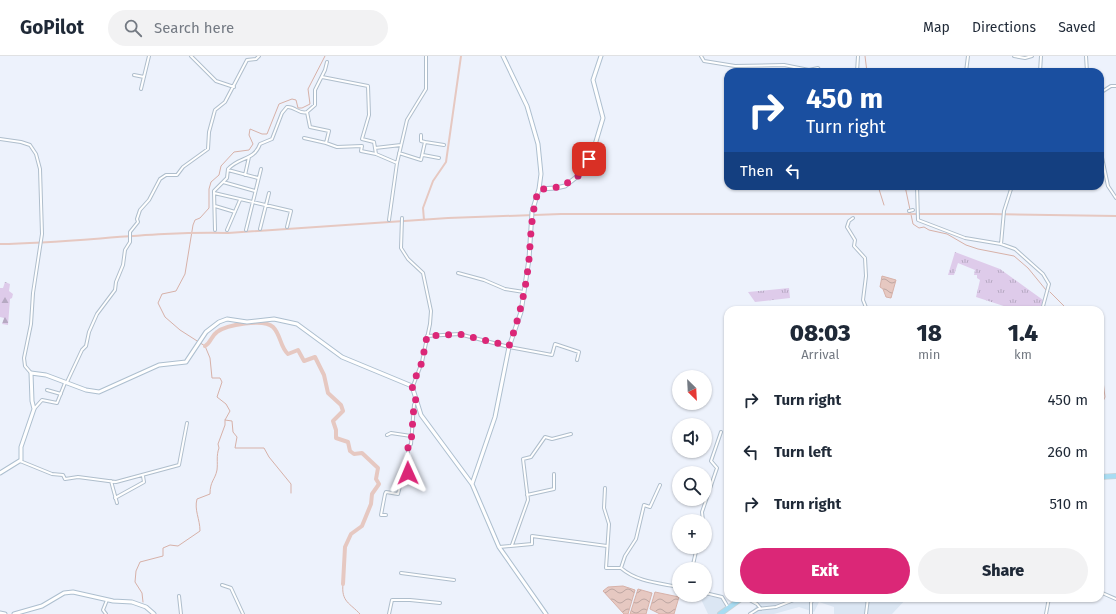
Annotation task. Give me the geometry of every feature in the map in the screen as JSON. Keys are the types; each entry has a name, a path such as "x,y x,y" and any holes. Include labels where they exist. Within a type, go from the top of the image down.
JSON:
{"highway":[{"path":"1104,477 1116,476"},
{"path":"720,614 737,602"}],"street":[{"path":"141,89 150,56"},
{"path":"191,56 216,81 234,87"},
{"path":"20,461 21,447 34,409 42,400 57,403 82,350 86,346 89,332 97,314 115,290 116,282 123,265 125,250 130,242 130,232 137,225 140,210 149,200 161,178 168,175 177,175 183,167 208,149 209,132 215,110 225,103 247,60 256,59 259,56"},
{"path":"389,220 396,163 407,120 426,89 426,56"},
{"path":"472,484 495,417 509,347 518,322 524,292 533,220 532,212 539,189 541,166 538,144 525,99 503,56"},
{"path":"539,189 565,186 588,168 602,122 602,114 593,80 601,56"},
{"path":"701,56 704,61 728,65 793,66 801,68"},
{"path":"857,68 858,56"},
{"path":"966,68 968,56"},
{"path":"1014,56 1025,58 1032,56"},
{"path":"1040,68 1041,56"},
{"path":"1086,56 1087,68"},
{"path":"215,230 214,193 216,188 227,178 228,170 239,159 255,154 260,144 274,137 285,108 291,106 301,112 308,112 315,105 315,90 326,62"},
{"path":"134,75 144,77"},
{"path":"321,77 368,86 369,115 362,139 374,142 376,154"},
{"path":"1104,90 1111,86 1116,86"},
{"path":"308,112 310,126 329,131 326,143"},
{"path":"421,135 421,141 444,145"},
{"path":"304,138 337,147 362,146 361,151 376,154 396,163"},
{"path":"0,140 27,143 31,146 38,159 41,176 43,217 40,249 32,295 32,324 24,358 25,366 31,373 32,401 34,409"},
{"path":"399,153 422,160 426,142"},
{"path":"375,148 401,145"},
{"path":"423,155 439,158"},
{"path":"245,175 249,157"},
{"path":"1104,167 1108,186 1116,198"},
{"path":"246,230 261,169"},
{"path":"228,170 258,178"},
{"path":"223,182 255,191"},
{"path":"916,190 917,219 965,238 1001,244 1019,252 1047,279 1048,289 1043,306"},
{"path":"1001,244 1000,235 1004,220 1004,211 1011,190"},
{"path":"214,193 291,211 287,227"},
{"path":"260,229 269,193"},
{"path":"227,230 240,200"},
{"path":"215,206 235,212"},
{"path":"853,218 849,220 847,226 855,240 854,246 864,258 866,276 863,300 865,306"},
{"path":"402,219 401,248 408,259 424,272 431,311 430,324 422,362 412,386 421,415 472,484 499,547 546,614"},
{"path":"458,273 484,280 505,289 524,292"},
{"path":"31,373 46,375 90,391 101,392 159,365 186,362 212,326 227,319 240,322 267,319 288,321 297,324 342,357 412,386"},
{"path":"427,336 459,334 509,347 552,355 555,344 579,352 577,360"},
{"path":"47,390 60,394"},
{"path":"386,515 381,514 386,492 398,494 402,478 408,476 408,446 411,444 414,405 416,401"},
{"path":"20,461 52,474 63,475 65,479 78,477 111,482 128,480 179,465 187,423"},
{"path":"702,514 717,468 711,461 721,432"},
{"path":"387,435 391,433 411,436"},
{"path":"512,545 528,500 523,459 531,457 545,436 552,439 571,434"},
{"path":"0,472 20,461"},
{"path":"527,495 554,489 554,474"},
{"path":"115,498 144,482 143,476"},
{"path":"111,482 117,503"},
{"path":"621,568 625,556 636,540 644,505 650,507 660,485"},
{"path":"605,488 604,508 608,524 606,568 621,568 627,574 640,580 672,586"},
{"path":"499,547 532,544 532,536 607,546"},
{"path":"401,573 454,580"},
{"path":"222,585 231,588 243,614"},
{"path":"14,614 42,606 64,594 73,592 107,600 132,602 146,607 154,614"},
{"path":"1104,594 1116,599"},
{"path":"712,595 722,597 724,600"},
{"path":"179,596 181,614"},
{"path":"106,614 103,610 107,600"},
{"path":"389,614 392,600 440,603"},
{"path":"725,602 729,608"},
{"path":"753,602 761,609"},
{"path":"750,614 761,609 789,602"},
{"path":"811,602 811,614"},
{"path":"866,614 868,602"},
{"path":"1046,614 1048,602"},
{"path":"0,613 5,614"}],"shaded area":[{"path":"712,597 721,598 726,608 718,614 708,614 702,602 712,602"},
{"path":"760,602 819,602 814,612 799,607 774,614 753,614 752,611"},
{"path":"819,602 903,602 892,614 834,614 834,607"}],"green space":[{"path":"955,252 1000,269 1043,300 1041,306 1004,306 976,297 980,280 977,278 977,275 974,275 975,270 958,263 954,275 948,275"},
{"path":"5,282 10,284 9,291 13,294 12,298 10,299 8,325 2,324 4,318 0,317 0,288 3,288"},
{"path":"789,288 790,298 755,302 748,292"}],"water":[{"path":"882,276 896,280 891,298 886,297 883,289 880,287"},
{"path":"623,586 635,590 628,614 624,614 603,591 608,587"},
{"path":"638,589 652,593 646,614 630,614"},
{"path":"655,592 672,596 672,602 678,602 674,614 660,614 650,609"}],"waterway":[{"path":"291,493 291,484 269,457 264,448 235,448 237,437 233,432 232,421 225,420 230,411 226,404 217,397 222,382 220,378 212,378 210,358 205,346 180,330 165,317 158,303 162,294 176,291 185,274 193,225 195,220 200,218 209,208 209,189 211,182 219,175 221,166 234,152 249,150 253,144 249,135 250,129 262,134 267,134 279,104 292,99 296,100 298,108 302,108 310,104 308,89 325,56"},
{"path":"424,220 423,208 433,181 446,162 461,56"},
{"path":"865,56 866,68"},
{"path":"879,190 884,205"},
{"path":"906,190 913,224 919,228 924,227 929,230 947,234 966,245 978,249 1014,256 1028,268 1046,290"},
{"path":"0,244 57,242 142,235 228,233 448,218 561,214 991,214 1116,216"},
{"path":"1050,292 1064,306"},
{"path":"205,346 215,334 222,329 236,325 262,323 268,324 276,330 283,348 288,354 298,350 304,361 315,357 324,375 328,393 341,405 343,411 333,421 336,430 336,438 348,442 350,451 354,454 362,453 378,468 376,479 379,484 372,494 371,504 362,526 351,534 345,547 343,584"},
{"path":"1104,389 1104,399"},
{"path":"143,602 142,593 135,582 136,571 140,562 163,556 163,548 170,545 178,546 200,531 196,503 197,499 210,494 211,486 217,470 218,444 225,425 225,420"},
{"path":"343,584 343,595 345,599 360,614"}],"route":[{"path":"408,473 408,446 411,444 411,429 414,405 416,401 412,386 422,362 427,336 459,334 509,346 517,328 521,312 529,259 529,247 533,220 532,212 539,189 565,186 588,168 589,159"}]}
